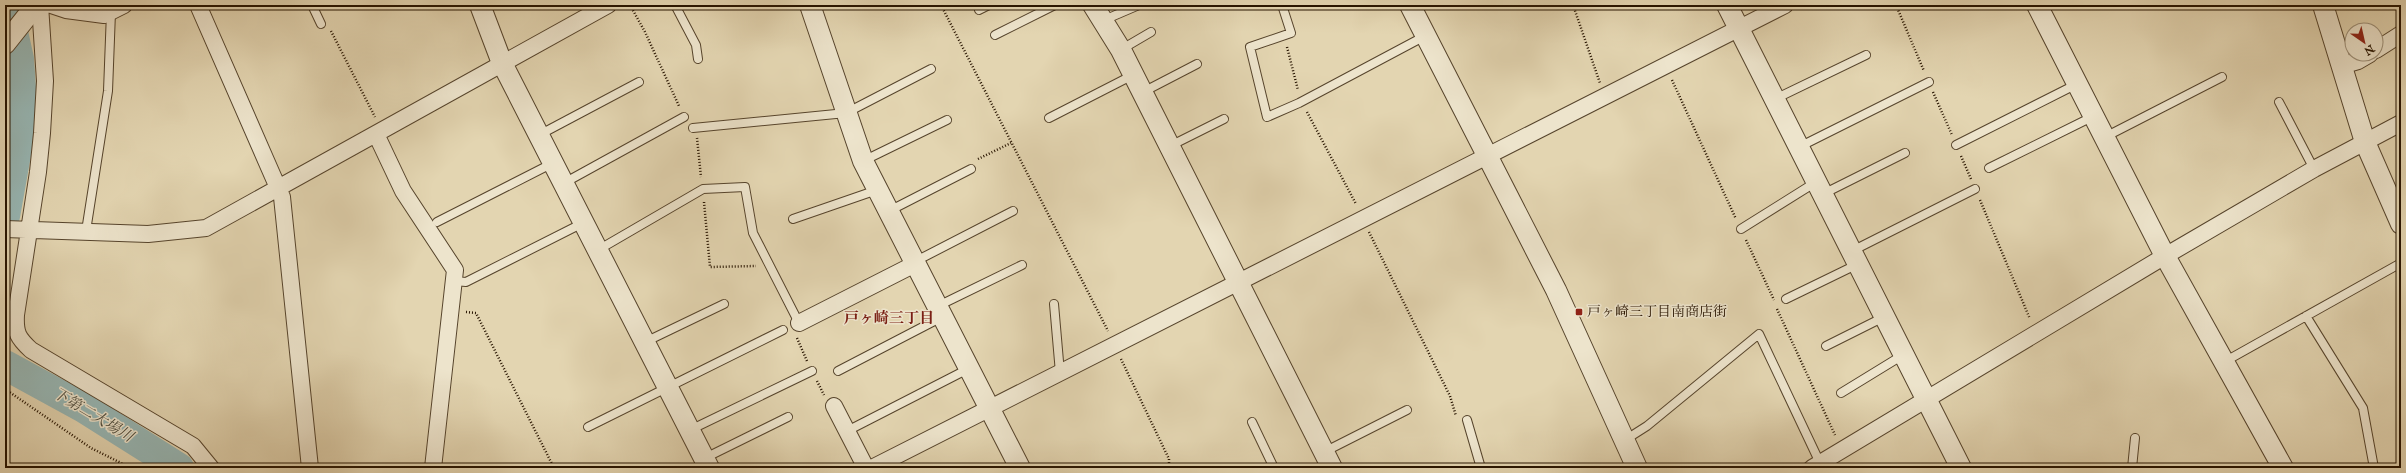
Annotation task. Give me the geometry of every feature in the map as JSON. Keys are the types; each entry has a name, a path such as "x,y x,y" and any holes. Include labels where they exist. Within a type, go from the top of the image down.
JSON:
{"street":[{"path":"5,44 36,5"},
{"path":"40,5 45,81 38,172 25,230 16,315 16,326 19,339 31,350 193,446 210,468"},
{"path":"51,5 66,10 104,15 117,8"},
{"path":"199,5 282,197 310,468"},
{"path":"480,5 502,64 706,463"},
{"path":"5,229 148,234 206,228 608,5"},
{"path":"1410,5 1556,290 1637,468"},
{"path":"1727,5 1961,468"},
{"path":"872,468 1785,5"},
{"path":"2038,5 2165,256 2283,468"},
{"path":"2323,5 2365,142 2400,221"},
{"path":"812,6 863,161 1020,468"},
{"path":"1099,13 1121,50 1328,460"},
{"path":"2384,45 2401,34"},
{"path":"2341,66 2355,62"},
{"path":"1816,466 2165,256 2314,169 2401,123"},
{"path":"379,132 403,191 455,270 433,468"},
{"path":"799,323 915,263"},
{"path":"834,406 866,468"}],"lane":[{"path":"312,5 325,25"},
{"path":"675,5 696,45 698,59"},
{"path":"979,10 989,5"},
{"path":"995,35 1055,5"},
{"path":"1099,13 1139,5"},
{"path":"1282,5 1291,33 1250,47 1267,117 1426,36"},
{"path":"86,231 108,91 117,8"},
{"path":"1121,50 1151,32"},
{"path":"1775,100 1866,55"},
{"path":"1142,92 1197,64"},
{"path":"693,128 846,113 931,69"},
{"path":"1049,118 1133,75"},
{"path":"2104,137 2222,77"},
{"path":"539,135 639,82"},
{"path":"1799,147 1929,82"},
{"path":"1956,145 2077,84"},
{"path":"2279,102 2314,169"},
{"path":"1989,168 2094,116"},
{"path":"564,183 684,117"},
{"path":"1169,146 1224,119"},
{"path":"863,161 947,120"},
{"path":"1741,229 1820,188 1905,153"},
{"path":"437,222 553,162"},
{"path":"889,211 971,169"},
{"path":"598,250 703,189 745,187 752,233 799,323"},
{"path":"793,219 878,189"},
{"path":"1786,299 1975,189"},
{"path":"915,263 1013,211"},
{"path":"454,281 466,282 584,223"},
{"path":"2224,362 2401,263"},
{"path":"838,371 1022,265"},
{"path":"645,342 724,304"},
{"path":"1054,304 1060,373"},
{"path":"2306,316 2363,408 2374,468"},
{"path":"1826,346 1884,317"},
{"path":"588,427 783,330"},
{"path":"1625,440 1647,426 1759,334 1816,466"},
{"path":"1841,393 1903,354"},
{"path":"847,431 969,368"},
{"path":"689,431 812,371"},
{"path":"1328,460 1407,410"},
{"path":"706,463 788,417"},
{"path":"1467,420 1482,468"},
{"path":"1252,422 1274,468"},
{"path":"2132,468 2136,438"}],"path":[{"path":"941,5 1115,346 1169,458 1169,468"},
{"path":"1573,5 1604,96"},
{"path":"1896,5 2036,333"},
{"path":"325,25 379,132"},
{"path":"1284,36 1301,101 1364,219 1450,396 1456,417"},
{"path":"1671,78 1842,450"},
{"path":"971,169 975,161 1011,143"},
{"path":"459,311 476,313 554,468"},
{"path":"5,389 91,448 131,468"}],"waterway":[{"name":"下第二大場川","path":"5,216 23,115 19,59 7,5"},
{"name":"下第二大場川","path":"5,365 84,408 179,468"}],"place":[{"name":"戸ヶ崎三丁目南商店街","path":"1579,312"}],"district":[{"name":"戸ヶ崎三丁目","path":"889,318"}]}
